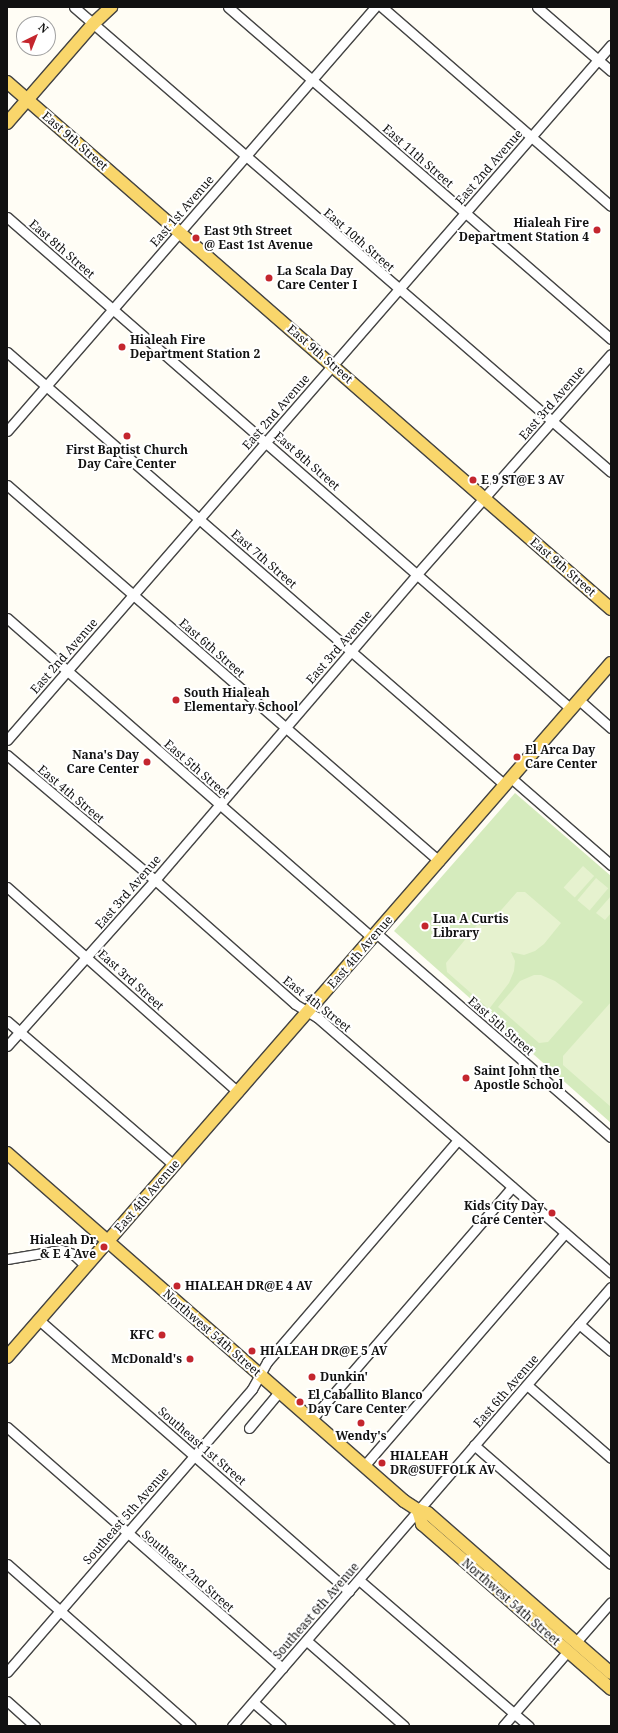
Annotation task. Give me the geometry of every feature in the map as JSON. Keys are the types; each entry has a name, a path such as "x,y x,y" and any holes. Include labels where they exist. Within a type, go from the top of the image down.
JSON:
{"main road":[{"path":"93,24 102,7"},
{"path":"7,123 93,24 111,7"},
{"name":"East 9th Street","path":"7,82 611,609"},
{"name":"East 4th Avenue","path":"7,1357 611,663"},
{"name":"Northwest 54th Street","path":"7,1153 404,1501 418,1510 428,1513 611,1673"},
{"name":"Northwest 54th Street","path":"418,1510 422,1524 611,1689"},
{"path":"505,1596 517,1602 556,1635 576,1642"}],"street":[{"name":"East 10th Street","path":"74,7 611,472"},
{"name":"East 11th Street","path":"228,7 611,339"},
{"name":"East 1st Avenue","path":"7,431 376,7"},
{"path":"382,7 611,206"},
{"path":"537,7 611,72"},
{"name":"East 2nd Avenue","path":"7,740 611,45"},
{"name":"East 8th Street","path":"7,217 418,574 575,704 611,728"},
{"name":"East 7th Street","path":"7,352 352,651 611,865"},
{"name":"East 3rd Avenue","path":"7,1046 88,957 418,574 611,354"},
{"name":"East 6th Street","path":"7,485 439,861"},
{"name":"East 5th Street","path":"7,618 220,805 611,1137"},
{"name":"East 4th Street","path":"7,755 155,880 295,1004 307,1013 317,1017 611,1273"},
{"name":"East 3rd Street","path":"7,888 88,957 238,1092"},
{"path":"7,1021 174,1165"},
{"name":"Southeast 5th Avenue","path":"7,1672 252,1389 267,1362 458,1140"},
{"path":"311,1420 512,1187"},
{"path":"364,1466 565,1233"},
{"path":"7,1259 61,1250 70,1253 86,1266"},
{"name":"East 6th Avenue","path":"418,1510 611,1287"},
{"name":"Southeast 1st Street","path":"39,1320 349,1591"},
{"path":"579,1324 611,1351"},
{"path":"527,1385 611,1458"},
{"path":"248,1428 279,1392"},
{"name":"Southeast 2nd Street","path":"7,1427 282,1668"},
{"path":"474,1445 611,1564"},
{"name":"Southeast 6th Avenue","path":"232,1726 418,1510"},
{"path":"7,1564 191,1726"},
{"path":"359,1580 528,1726"},
{"path":"576,1642 611,1602"},
{"path":"306,1641 404,1726"},
{"path":"503,1726 568,1651"},
{"path":"7,1701 35,1726"},
{"path":"253,1702 281,1726"}],"green space":[{"path":"515,793 611,876 611,1123 394,931"},
{"path":"583,866 594,876 575,898 564,888"},
{"path":"596,878 608,888 590,910 577,900"},
{"path":"517,892 525,892 561,923 544,944 535,951 524,955 511,952 515,961 514,971 509,983 489,1009 447,972 446,963 477,925 487,926"},
{"path":"611,896 611,913 605,920 596,913"},
{"path":"534,975 541,975 555,981 583,1002 548,1042 539,1043 498,1007 520,981"},
{"path":"611,1002 611,1107 563,1065 563,1056"}],"place":[{"name":"Hialeah Fire Department Station 4","path":"597,230"},
{"name":"East 9th Street @ East 1st Avenue","path":"196,238"},
{"name":"La Scala Day Care Center I","path":"269,278"},
{"name":"Hialeah Fire Department Station 2","path":"122,347"},
{"name":"First Baptist Church Day Care Center","path":"127,436"},
{"name":"E 9 ST@E 3 AV","path":"473,480"},
{"name":"South Hialeah Elementary School","path":"176,700"},
{"name":"El Arca Day Care Center","path":"517,757"},
{"name":"Nana's Day Care Center","path":"147,762"},
{"name":"Lua A Curtis Library","path":"425,926"},
{"name":"Saint John the Apostle School","path":"466,1078"},
{"name":"Kids City Day Care Center","path":"552,1213"},
{"name":"Hialeah Dr & E 4 Ave","path":"104,1247"},
{"name":"HIALEAH DR@E 4 AV","path":"177,1286"},
{"name":"KFC","path":"162,1335"},
{"name":"HIALEAH DR@E 5 AV","path":"252,1351"},
{"name":"McDonald's","path":"190,1359"},
{"name":"Dunkin'","path":"312,1377"},
{"name":"El Caballito Blanco Day Care Center","path":"300,1402"},
{"name":"Wendy's","path":"361,1423"},
{"name":"HIALEAH DR@SUFFOLK AV","path":"382,1463"}]}
